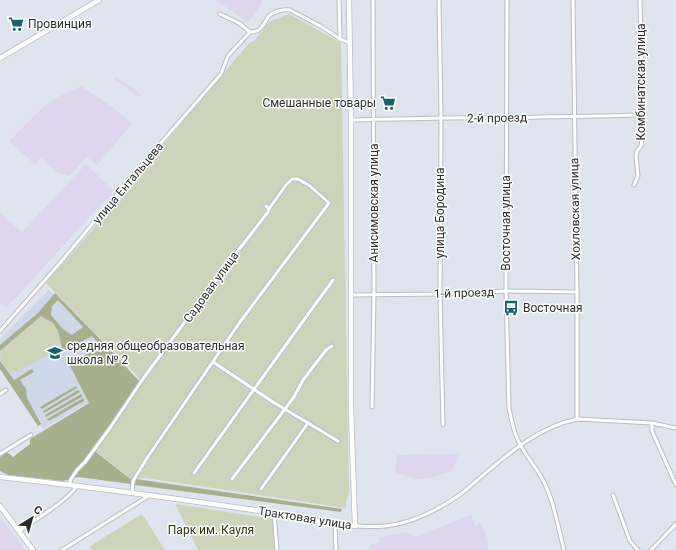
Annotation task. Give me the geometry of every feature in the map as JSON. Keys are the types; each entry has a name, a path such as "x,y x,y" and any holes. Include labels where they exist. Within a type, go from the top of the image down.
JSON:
{"street":[{"path":"0,58 99,0"},
{"path":"339,0 340,39 350,43"},
{"path":"349,0 351,120 351,409 355,526"},
{"name":"Анисимовская улица","path":"372,407 374,295 373,0"},
{"name":"улица Бородина","path":"439,0 441,119 440,294 443,425"},
{"name":"Восточная улица","path":"506,0 506,291 509,408 512,423 520,445 543,480 551,498 564,550"},
{"name":"Хохловская улица","path":"573,0 577,292 576,419"},
{"name":"Комбинатская улица","path":"634,185 638,176 636,157 641,146 643,133 640,0"},
{"name":"улица Ентальцева","path":"0,331 221,74 228,56 250,32 263,26 269,16 285,9 290,10 322,27 340,39"},
{"path":"220,14 239,24 250,32"},
{"name":"2-й проезд","path":"351,120 642,115"},
{"name":"Садовая улица","path":"69,485 74,474 85,462 145,376 268,212 268,208 292,179 298,179 310,186 329,203 240,322 213,362"},
{"path":"194,474 333,280"},
{"name":"1-й проезд","path":"351,295 440,294 506,291 577,292"},
{"path":"232,479 294,397 303,380 326,350 332,346"},
{"path":"132,493 134,481 147,458 213,362 254,390 338,441"},
{"path":"0,394 6,390"},
{"name":"Трактовая улица","path":"0,477 151,495 274,513 335,524 385,526 405,523 423,516 451,501 520,445 543,431 565,421 576,419 652,423 676,428"},
{"path":"261,489 308,423"},
{"path":"652,423 652,431 676,485"},
{"path":"0,454 31,435"},
{"path":"19,530 61,502 77,486"},
{"path":"62,550 151,495"},
{"path":"613,495 630,541 638,550"},
{"path":"0,506 33,550"},
{"path":"274,513 277,550"},
{"path":"335,524 336,550"},
{"path":"651,550 676,524"}],"shaded area":[{"path":"215,0 262,0 259,8 248,22"},
{"path":"116,77 141,94 139,97 114,79"},
{"path":"81,86 114,108 132,124 97,165 87,157 69,176 56,172 41,158 35,165 9,141 40,110 56,98"},
{"path":"86,164 114,191 6,308 0,302 0,213 22,232"},
{"name":"средняя общеобразовательная школа № 2","path":"49,290 133,376 43,429 0,367 0,339"},
{"path":"458,454 454,466 450,472 430,479 415,479 395,472 397,455"},
{"path":"471,515 475,526 481,523 488,540 488,550 373,550 369,545 379,543 379,537 407,532 415,537"},
{"path":"0,517 25,550 0,550"}],"green space":[{"path":"289,14 341,43 349,493 345,508 146,478 132,479 93,449 142,381 46,283 249,43 254,41 269,22"},
{"path":"55,293 103,342 100,345 92,336 63,352 58,331 53,323 41,316 0,351 0,345 38,313","holes":["58,300 83,327 72,335 63,329 51,315 52,306"]},
{"path":"44,317 54,325 57,331 61,343 57,349 18,372 6,368 2,363 0,351 39,318"},
{"path":"105,344 140,382 92,449 132,480 131,484 78,477 63,481 8,475 0,471 0,457 7,452 13,457 30,444 30,439 89,403 69,364"},
{"path":"0,361 14,380 32,369 34,372 20,380 26,389 27,398 41,424 38,426 0,369"},
{"path":"76,386 77,388 42,409 40,407"},
{"path":"78,390 80,392 44,413 43,411"},
{"path":"81,394 82,397 46,417 45,415"},
{"path":"83,398 84,401 49,421 47,419"},
{"path":"136,479 342,509 341,512 135,485"},
{"name":"Парк им. Кауля","path":"175,504 273,519 275,550 198,550"},
{"path":"142,514 165,550 92,550 90,546"}],"place":[{"name":"Провинция","path":"16,24"},
{"name":"Смешанные товары","path":"388,103"},
{"name":"Восточная","path":"511,308"},
{"name":"средняя общеобразовательная школа № 2","path":"55,353"}]}
